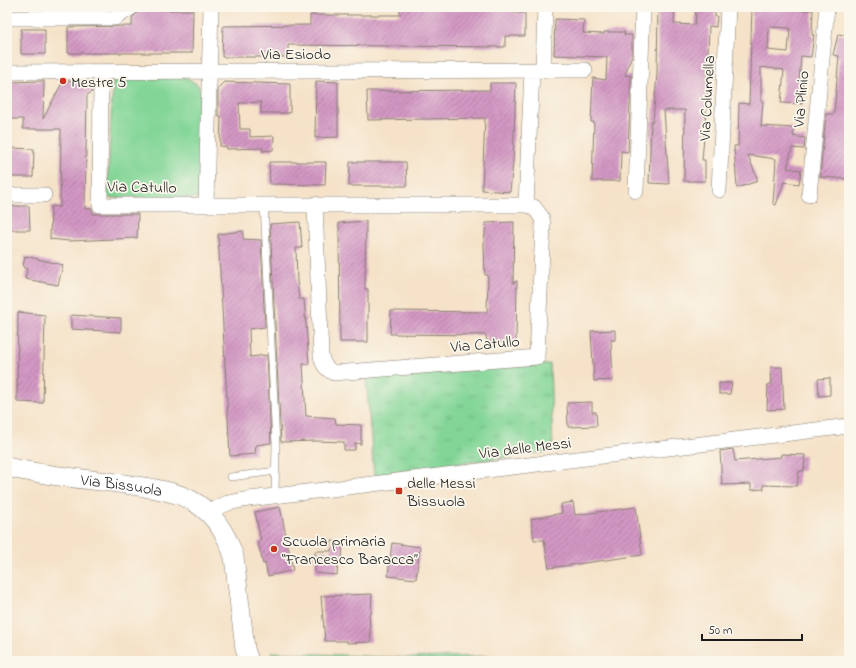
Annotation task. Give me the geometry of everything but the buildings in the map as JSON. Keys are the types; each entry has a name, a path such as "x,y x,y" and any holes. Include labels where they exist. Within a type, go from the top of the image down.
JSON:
{"street":[{"path":"7,18 115,18 132,7"},
{"path":"206,204 210,7"},
{"path":"526,205 545,7"},
{"path":"636,191 643,7"},
{"name":"Via Columella","path":"719,190 728,7"},
{"name":"Via Plinio","path":"809,195 827,7"},
{"name":"Via Esiodo","path":"7,72 586,70"},
{"name":"Via Catullo","path":"101,72 100,205 315,204 526,205 534,207 539,212 543,226 537,357 334,373 323,364 321,356 315,204"},
{"path":"7,195 44,195"},
{"name":"Via delle Messi","path":"207,512 234,501 274,495 849,426"},
{"name":"Via Bissuola","path":"7,467 165,492 190,500 207,512 223,531 234,557 245,657"}],"lane":[{"path":"264,204 276,444 274,495"},
{"path":"231,477 276,471"}],"green space":[{"path":"184,77 197,84 201,90 199,198 107,198 113,79"},
{"path":"550,364 553,451 374,475 366,378"},
{"path":"271,652 408,658 495,656 496,661 278,661"}],"place":[{"name":"Mestre 5","path":"63,81"},
{"name":"delle Messi Bissuola","path":"399,491"},
{"name":"Scuola primaria “Francesco Baracca”","path":"274,549"}]}
